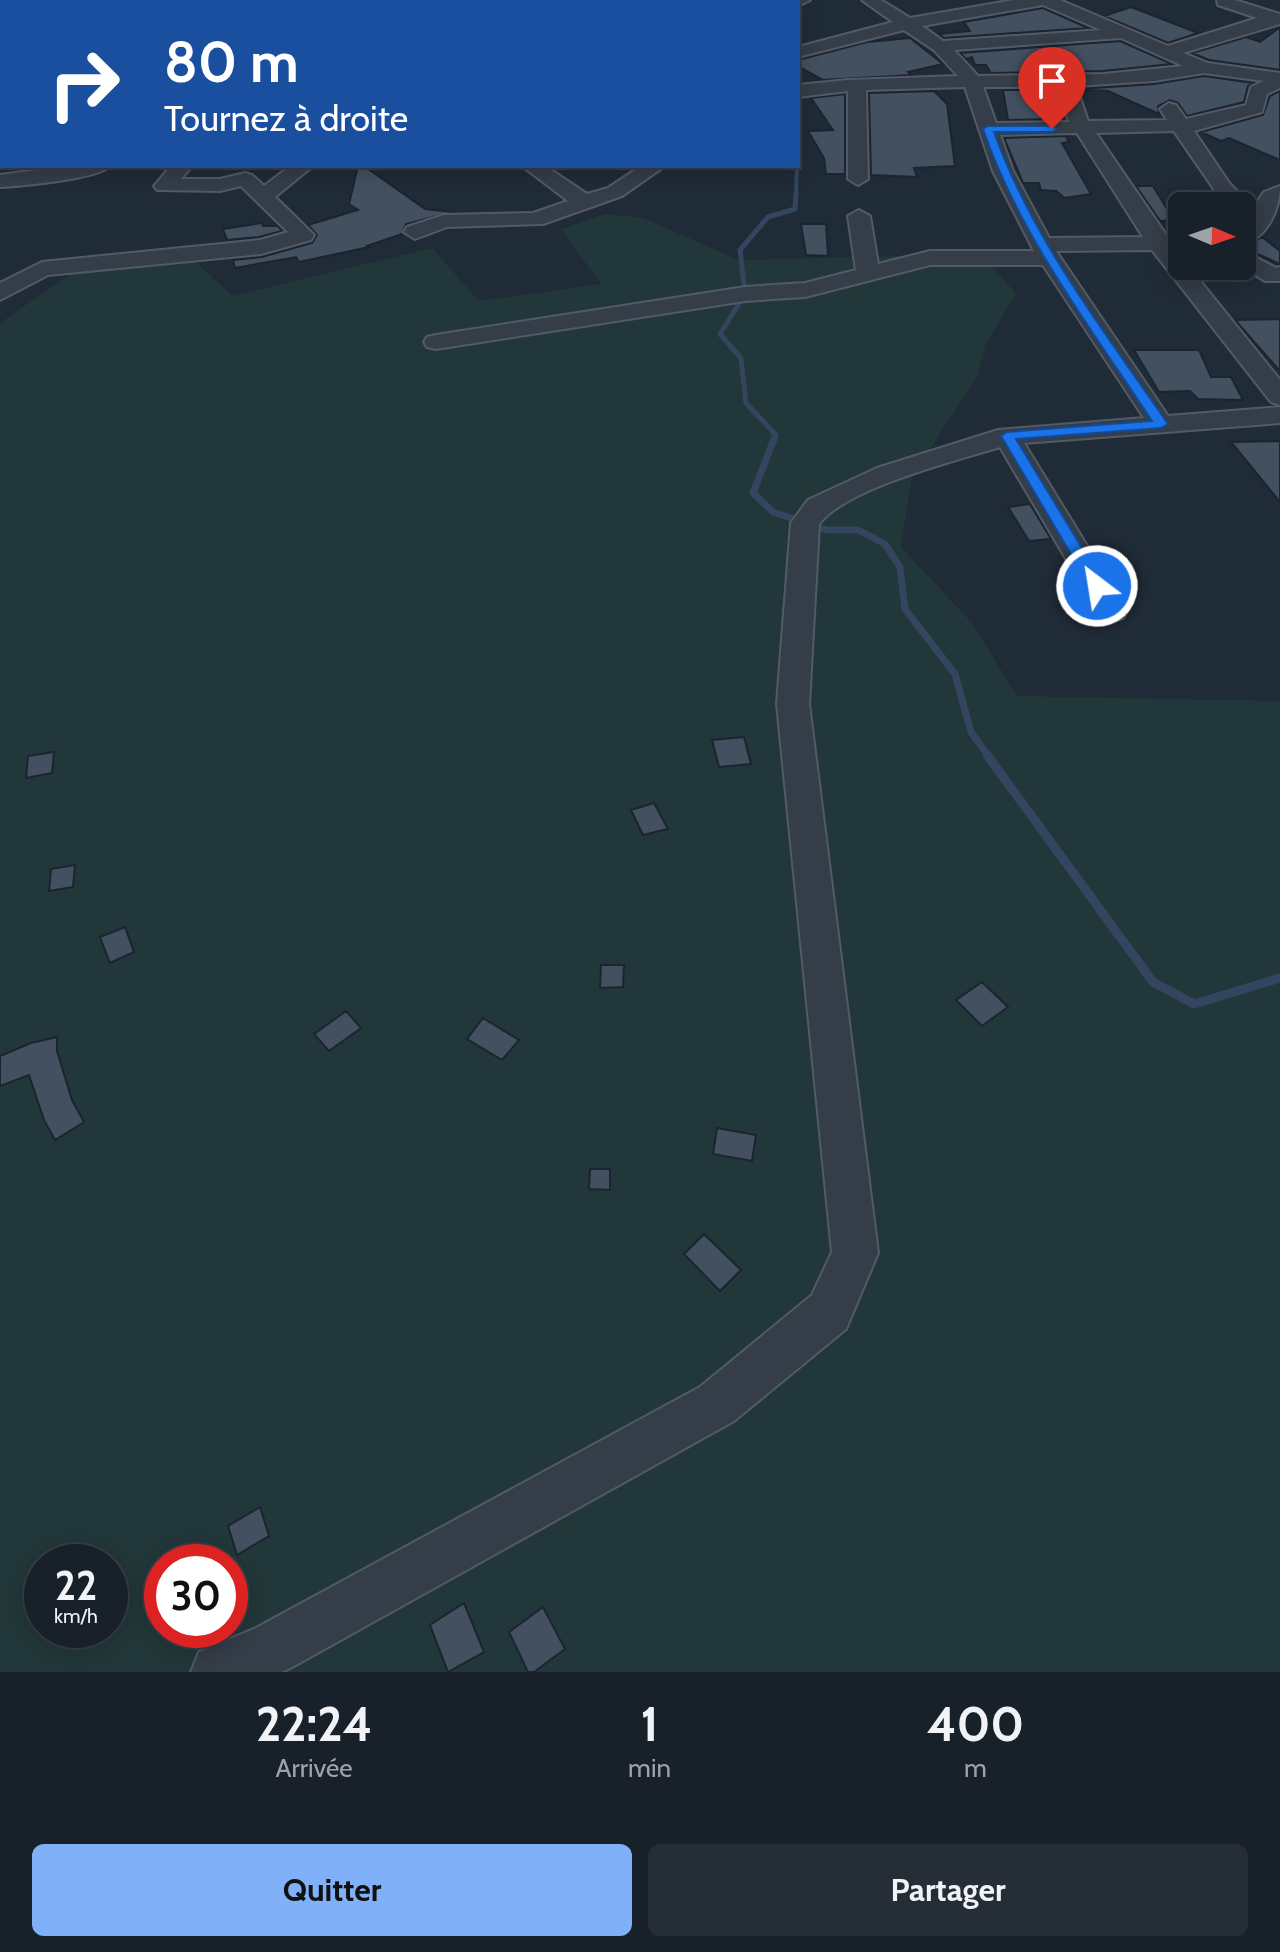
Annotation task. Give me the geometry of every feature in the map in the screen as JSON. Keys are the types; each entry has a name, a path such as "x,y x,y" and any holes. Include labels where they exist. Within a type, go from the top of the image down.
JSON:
{"street":[{"path":"870,0 940,46 972,81 1003,171 1046,252 1161,424"},
{"path":"800,51 907,24 1044,0 1204,68 1280,80"},
{"path":"1224,2 1277,19"},
{"path":"1168,52 1277,19"},
{"path":"940,46 1127,34"},
{"path":"800,91 972,81 1066,81 1165,75 1204,68"},
{"path":"800,72 822,88"},
{"path":"1121,77 1173,111 1178,126 1227,192"},
{"path":"1255,108 1258,91 1280,80"},
{"path":"1066,81 1074,114 1158,243 1168,253"},
{"path":"857,86 858,179"},
{"path":"988,129 1196,125 1255,108 1280,114"},
{"path":"0,181 31,179 89,168"},
{"path":"0,293 42,269 261,247 303,235 245,179 220,185 164,186 180,168"},
{"path":"263,196 300,168"},
{"path":"535,168 584,202"},
{"path":"415,232 444,221 535,219 615,192 652,168"},
{"path":"1256,221 1271,196 1280,192"},
{"path":"859,216 868,274"},
{"path":"436,342 745,294 805,290 930,258 1158,243"},
{"path":"12,263 23,262 42,269"},
{"path":"1256,266 1273,276 1280,274"},
{"path":"1193,280 1280,397"},
{"path":"219,1672 275,1647 717,1404 829,1312 855,1253 793,704 805,523 818,506 887,474 1007,436 1280,415"},
{"path":"1007,436 1112,611"}],"green space":[{"path":"606,214 643,218 739,260 934,255 990,264 1016,294 986,343 977,377 912,476 901,547 973,624 1017,696 1280,701 1280,1672 0,1672 0,323 75,271 193,259 232,296 432,248 479,301 601,284 561,229"}],"building":[{"path":"1131,7 1198,33 1168,43 1104,16"},
{"path":"1043,8 1088,28 944,38 939,34 970,31 964,22"},
{"path":"1280,27 1280,70 1209,60 1192,53 1246,37 1260,42"},
{"path":"910,38 943,64 908,72 912,75 823,80 800,67 800,59 867,42"},
{"path":"1120,41 1172,64 1103,71 991,73 986,65 975,65 972,57 966,59 960,53"},
{"path":"1204,76 1253,83 1248,86 1244,102 1187,116 1178,103 1170,100 1158,106 1159,114 1108,91 1080,89 1154,84"},
{"path":"1003,90 1056,90 1047,91 1059,119 1008,120"},
{"path":"934,91 947,104 955,166 914,168 917,177 871,175 869,93"},
{"path":"1280,91 1280,160 1229,138 1221,141 1201,132 1263,115 1270,96"},
{"path":"845,94 845,174 826,174 824,158 808,131 833,130 811,98"},
{"path":"1066,136 1069,142 1062,143 1091,194 1065,198 1056,191 1041,190 1039,183 1023,183 1004,138"},
{"path":"358,168 367,168 425,209 453,212 406,224 402,234 369,247 299,262 296,257 235,268 233,260 262,257 312,243 317,235 308,225 358,210 349,204"},
{"path":"1136,186 1153,186 1168,210 1168,220 1160,221"},
{"path":"262,223 263,226 278,226 282,231 227,240 223,229"},
{"path":"801,224 826,224 828,256 806,255"},
{"path":"1262,237 1280,251 1280,264 1256,253 1256,241"},
{"path":"1280,319 1280,371 1235,320"},
{"path":"1134,350 1199,350 1211,377 1231,377 1243,400 1198,399 1190,391 1159,392"},
{"path":"1280,441 1280,502 1231,442"},
{"path":"1030,504 1051,539 1029,541 1008,507"},
{"path":"744,737 751,764 719,767 712,740"},
{"path":"54,752 52,773 26,778 28,756"},
{"path":"654,803 668,829 643,835 631,810"},
{"path":"75,865 73,887 49,891 51,869"},
{"path":"125,927 134,952 110,963 100,937"},
{"path":"601,965 624,965 623,987 600,988"},
{"path":"982,982 1008,1007 982,1026 956,1000"},
{"path":"346,1011 361,1028 329,1051 314,1034"},
{"path":"483,1018 519,1040 502,1060 467,1039"},
{"path":"57,1037 57,1051 72,1100 84,1122 55,1140 44,1120 29,1075 0,1086 0,1056 31,1043"},
{"path":"717,1128 756,1135 752,1161 713,1154"},
{"path":"590,1169 610,1169 610,1190 589,1189"},
{"path":"704,1234 741,1270 720,1291 684,1254"},
{"path":"260,1507 269,1536 248,1548 248,1544 234,1544 228,1526"},
{"path":"464,1603 484,1652 448,1672 430,1625"},
{"path":"543,1607 565,1649 534,1672 528,1672 509,1632"}],"waterway":[{"path":"796,194 797,168"},
{"path":"774,439 776,435 746,403 741,358 720,334 745,294 740,250 768,217 795,209 796,192"},
{"path":"774,439 753,493 773,512 826,530 858,530 885,544 900,567 905,609 955,674 971,732 989,757"},
{"path":"987,755 1153,982 1194,1004 1280,978"}],"route":[{"path":"1052,129 988,129 1003,171 1041,245 1161,424 1007,436 1097,586"}]}
